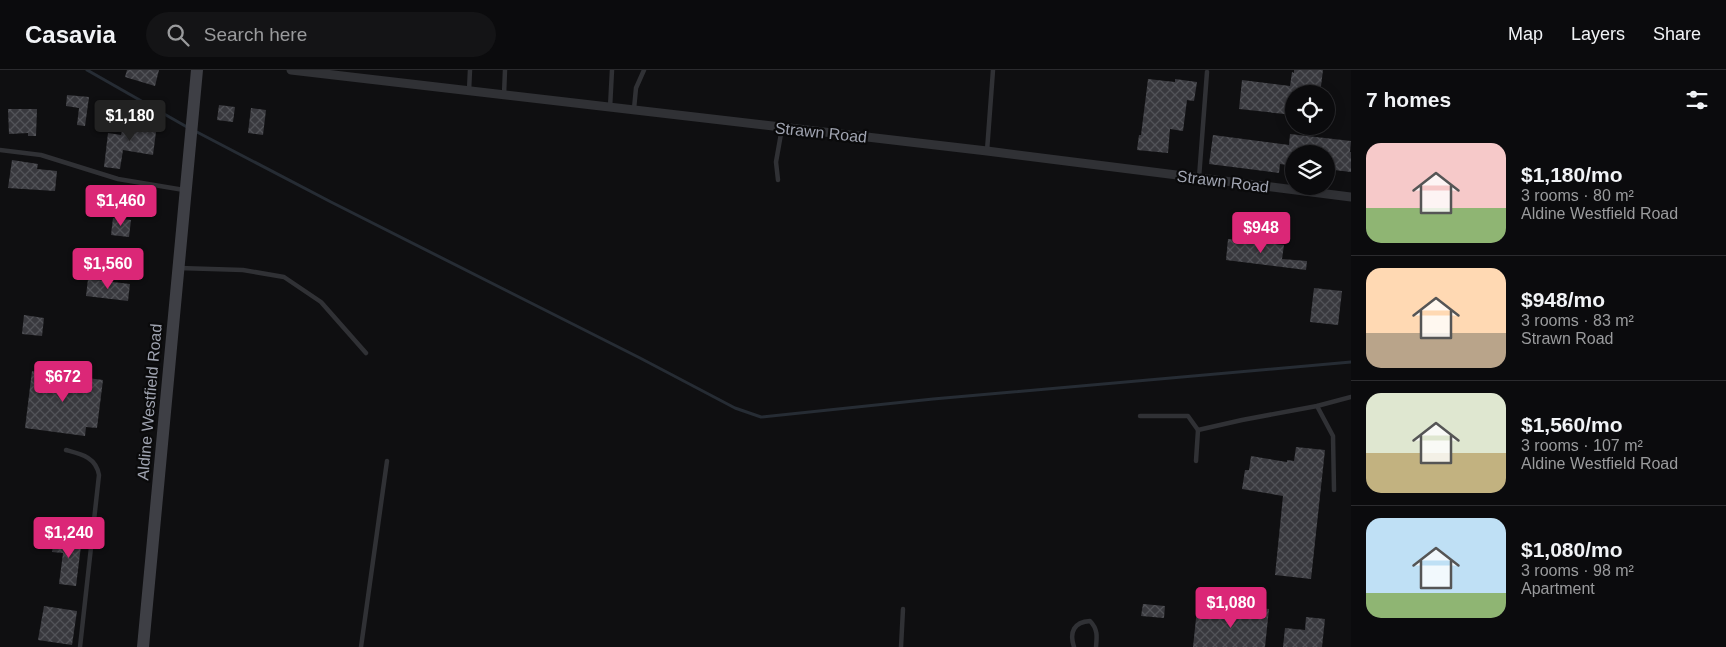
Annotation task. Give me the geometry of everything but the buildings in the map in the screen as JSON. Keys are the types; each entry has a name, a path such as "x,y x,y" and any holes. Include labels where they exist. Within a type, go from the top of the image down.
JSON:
{"main road":[{"name":"Aldine Westfield Road","path":"143,647 197,70"}],"street":[{"name":"Strawn Road","path":"291,70 987,151 1351,197"}],"lane":[{"path":"470,70 470,91"},
{"path":"504,95 505,70"},
{"path":"610,108 612,70"},
{"path":"634,110 636,88 644,70"},
{"path":"987,151 993,70"},
{"path":"1199,178 1207,72"},
{"path":"778,180 776,162 782,128"},
{"path":"0,150 40,155 118,179 186,190"},
{"path":"178,268 243,270 284,277 321,302 366,353"},
{"path":"1198,430 1351,398"},
{"path":"1317,406 1333,436 1334,490"},
{"path":"1140,416 1188,416 1198,430 1196,461"},
{"path":"66,450 87,456 98,469 99,475 80,647"},
{"path":"360,647 387,461"},
{"path":"901,647 903,609"},
{"path":"1074,647 1071,637 1074,628 1082,622 1090,621 1096,627 1096,647"}],"waterway":[{"path":"87,70 187,127"},
{"path":"195,131 735,408 761,417 933,399 1351,362"}]}
